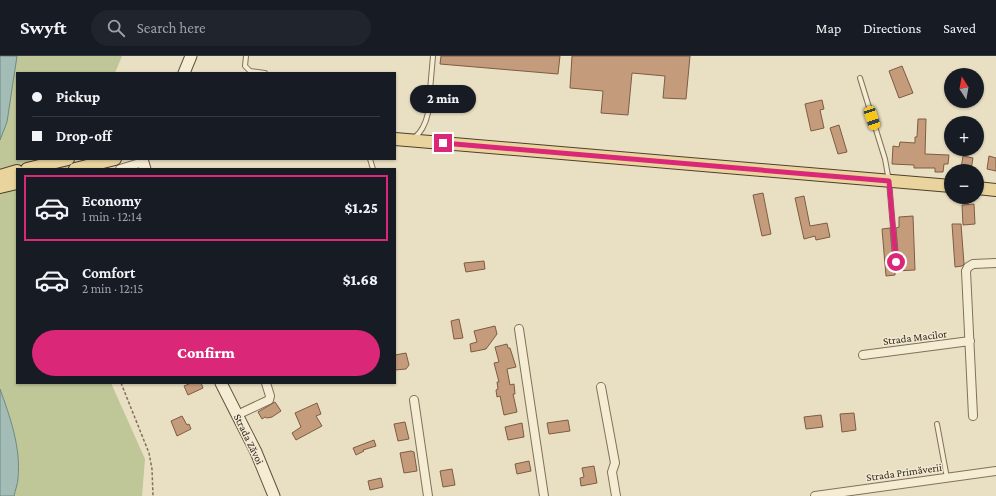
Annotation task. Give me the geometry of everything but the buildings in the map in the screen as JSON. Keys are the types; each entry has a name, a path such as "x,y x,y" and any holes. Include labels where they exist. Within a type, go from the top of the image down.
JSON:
{"main road":[{"path":"396,139 944,185"},
{"path":"31,168 64,160"},
{"path":"82,168 115,163"},
{"path":"0,176 16,171"},
{"path":"0,188 16,183"},
{"path":"984,189 996,190"}],"street":[{"path":"184,72 191,56"},
{"path":"115,163 144,163"},
{"path":"973,416 966,272 968,267 973,264 996,263"},
{"path":"519,329 544,496"},
{"name":"Strada Macilor","path":"863,355 970,341"},
{"name":"Strada Zăvoi","path":"222,384 256,452 274,496"},
{"path":"237,415 269,400 270,396 266,384"},
{"path":"601,387 615,463 612,472 616,496"},
{"path":"414,400 428,496"},
{"name":"Strada Primăverii","path":"816,496 996,471"}],"lane":[{"path":"246,56 245,66 250,71 258,72"},
{"path":"411,140 422,130 428,113 433,56"},
{"path":"860,78 885,159 889,181 896,262"},
{"path":"937,424 947,478"}],"path":[{"path":"121,384 149,453 152,469 153,496"}],"green space":[{"path":"17,56 122,56 115,72 16,72 16,160 74,160 72,168 16,168 16,384 111,384 145,459 142,496 14,496 18,480 18,455 11,421 0,389 0,140 7,122"}],"water":[{"path":"0,56 17,56 7,122 0,140"},
{"path":"0,389 14,432 18,455 18,480 14,496 0,496"}],"route":[{"path":"443,143 889,181 896,262"}]}
